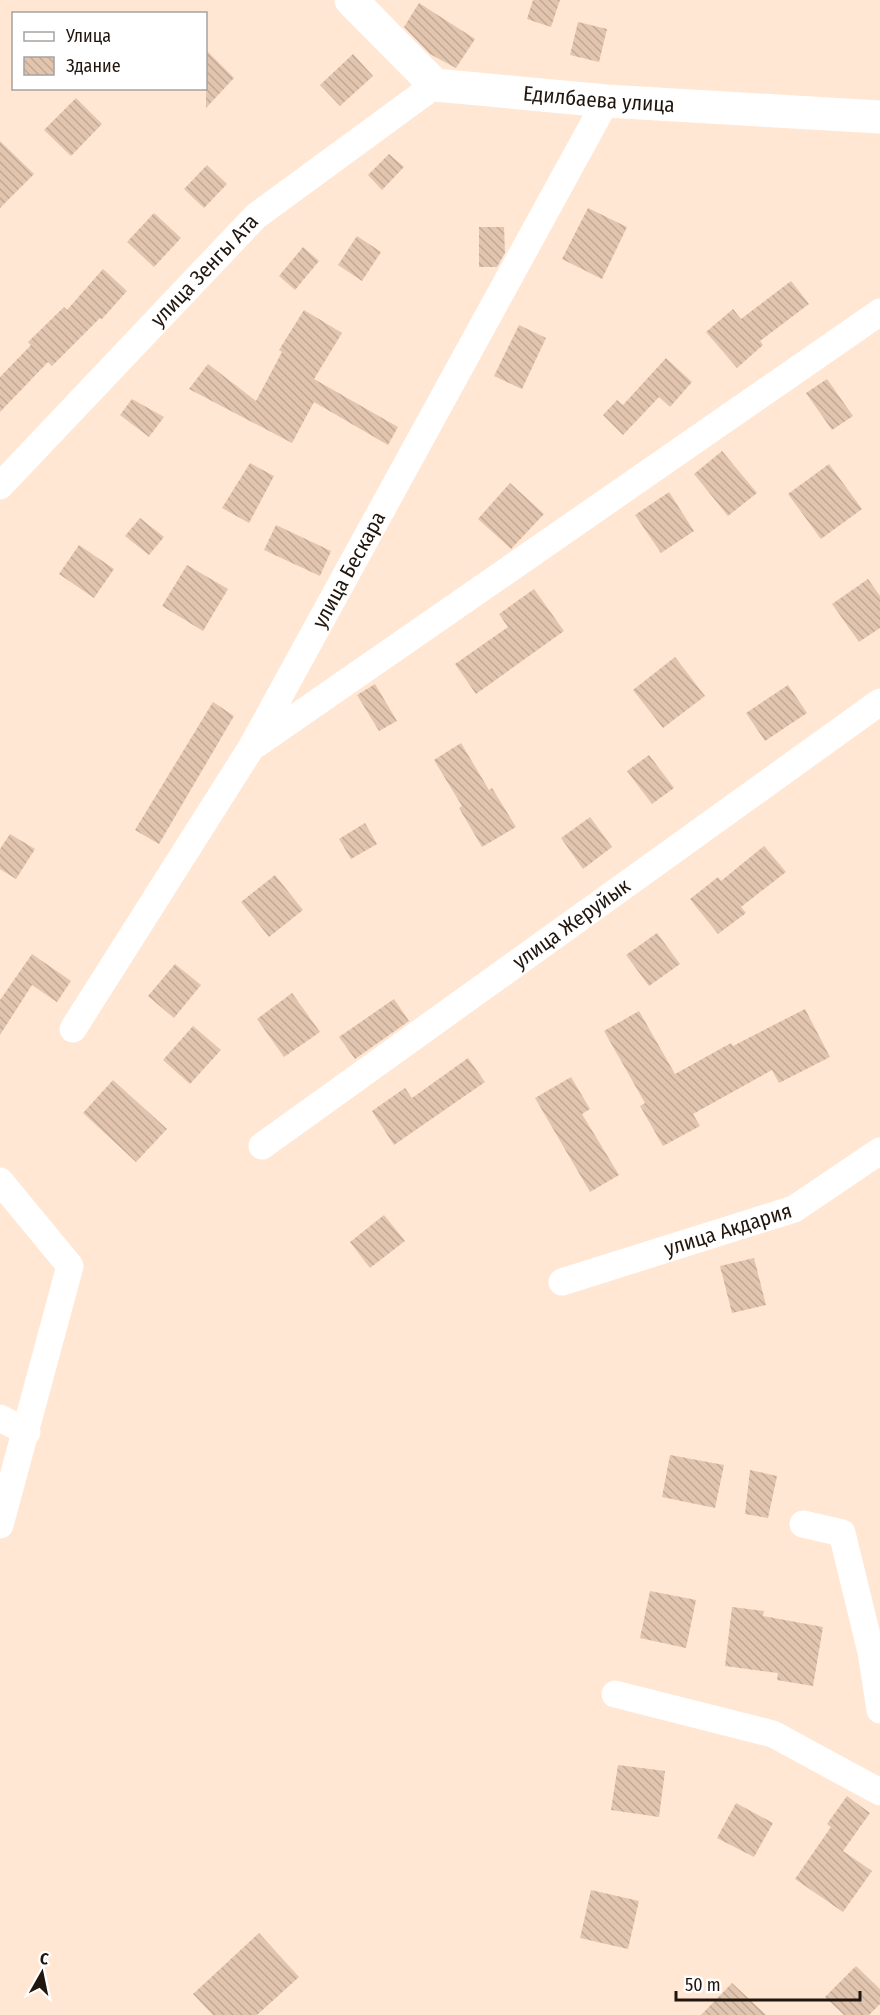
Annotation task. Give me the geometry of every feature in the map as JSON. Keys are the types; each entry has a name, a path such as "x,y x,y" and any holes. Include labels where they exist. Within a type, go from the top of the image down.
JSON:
{"street":[{"path":"351,0 435,85"},
{"name":"Едилбаева улица","path":"435,85 606,101 880,117"},
{"name":"улица Зенгы Ата","path":"0,486 256,216 435,85"},
{"name":"улица Бескара","path":"73,1029 251,748 606,101"},
{"path":"251,748 880,312"},
{"name":"улица Жеруйык","path":"262,1146 880,702"},
{"name":"улица Акдария","path":"562,1282 794,1209 880,1151"},
{"path":"0,1181 70,1266 27,1432 0,1525"},
{"path":"0,1419 27,1432"},
{"path":"803,1524 842,1533 871,1652 880,1710"},
{"path":"615,1695 773,1734 880,1792"}],"building":[{"path":"533,0 560,0 551,27 527,19"},
{"path":"419,3 475,39 456,68 430,54 404,27"},
{"path":"578,22 607,29 599,62 570,55"},
{"path":"207,51 234,78 206,108 207,90"},
{"path":"353,54 373,76 340,106 320,85"},
{"path":"76,98 102,124 71,156 44,130"},
{"path":"0,141 34,174 0,208"},
{"path":"389,154 404,167 382,190 368,175"},
{"path":"207,165 227,184 204,208 184,189"},
{"path":"588,208 627,227 602,279 562,259"},
{"path":"154,213 181,238 154,267 127,242"},
{"path":"479,227 504,227 505,253 497,267 479,267"},
{"path":"357,236 381,252 362,281 338,265"},
{"path":"303,247 319,261 295,290 279,276"},
{"path":"103,269 127,291 102,319 100,318 52,366 48,362 0,412 0,377 31,345 28,342 64,307 67,310"},
{"path":"791,281 809,304 760,341 763,345 737,368 706,332 733,309 741,319"},
{"path":"304,310 342,333 314,379 398,427 388,445 314,402 292,443 189,389 208,364 256,401 282,352 279,350"},
{"path":"519,325 546,338 522,389 494,376"},
{"path":"666,358 692,382 670,407 659,397 623,435 603,415 617,400 623,405"},
{"path":"827,379 853,416 832,430 806,393"},
{"path":"132,399 164,417 149,437 120,415"},
{"path":"722,451 757,493 728,516 694,474"},
{"path":"250,463 274,476 249,523 222,508"},
{"path":"829,464 862,509 821,539 788,494"},
{"path":"510,483 544,514 511,549 478,519"},
{"path":"669,492 694,531 661,553 635,515"},
{"path":"140,518 164,537 149,555 125,536"},
{"path":"276,525 331,551 320,576 264,550"},
{"path":"79,545 114,569 94,598 59,574"},
{"path":"187,565 228,589 203,631 162,606"},
{"path":"868,579 880,596 880,628 859,642 832,604"},
{"path":"534,589 564,631 476,694 455,664 508,627 499,614"},
{"path":"675,657 705,696 663,728 633,690"},
{"path":"375,684 397,721 379,731 357,695"},
{"path":"788,685 807,713 765,741 746,713"},
{"path":"213,702 234,716 159,844 135,830"},
{"path":"461,743 489,790 492,788 516,827 482,847 459,808 462,806 434,760"},
{"path":"649,755 674,788 652,804 627,771"},
{"path":"590,817 612,847 583,869 561,838"},
{"path":"365,823 377,844 351,859 339,839"},
{"path":"10,834 35,849 16,879 0,869 0,849"},
{"path":"764,846 786,872 741,907 746,913 718,934 690,899 718,877 721,881"},
{"path":"275,875 303,910 269,937 241,902"},
{"path":"657,933 680,964 649,986 626,955"},
{"path":"32,954 71,981 57,1002 32,985 0,1035 0,1000"},
{"path":"175,964 201,985 174,1018 148,996"},
{"path":"292,993 320,1032 284,1057 257,1019"},
{"path":"394,999 409,1021 355,1059 339,1037"},
{"path":"805,1009 830,1057 779,1083 772,1070 693,1114 700,1126 663,1146 640,1106 645,1103 604,1031 639,1011 675,1074 731,1043 733,1046"},
{"path":"193,1026 221,1050 190,1084 163,1060"},
{"path":"468,1058 485,1082 394,1145 372,1111 405,1088 412,1098"},
{"path":"571,1077 590,1109 582,1114 619,1175 590,1192 535,1098"},
{"path":"113,1080 167,1129 136,1162 83,1113"},
{"path":"384,1215 405,1241 370,1268 350,1242"},
{"path":"754,1258 766,1305 732,1313 720,1266"},
{"path":"670,1455 724,1465 715,1508 662,1497"},
{"path":"750,1470 777,1476 768,1518 745,1514"},
{"path":"650,1591 696,1600 686,1648 640,1638"},
{"path":"732,1607 764,1611 763,1616 823,1627 813,1686 777,1680 778,1673 725,1666"},
{"path":"618,1765 665,1771 659,1817 611,1810"},
{"path":"847,1796 870,1813 843,1851 872,1871 843,1912 795,1879 831,1827 827,1824"},
{"path":"736,1803 773,1823 754,1857 717,1838"},
{"path":"591,1890 639,1901 628,1949 580,1938"},
{"path":"259,1933 299,1977 257,2015 213,2015 193,1994"},
{"path":"856,1966 880,1989 880,2004 869,2015 844,2015 825,1997"},
{"path":"732,1983 766,2015 701,2015"}]}
